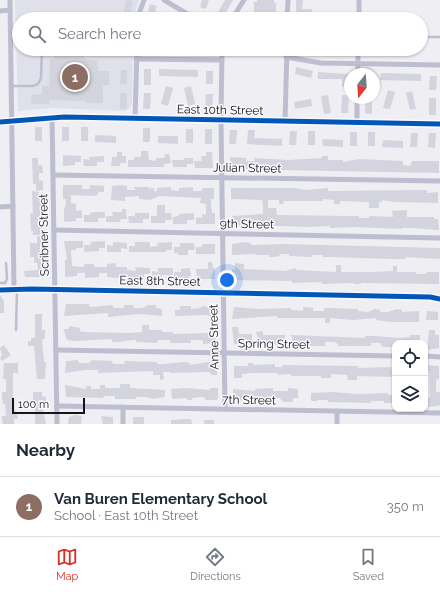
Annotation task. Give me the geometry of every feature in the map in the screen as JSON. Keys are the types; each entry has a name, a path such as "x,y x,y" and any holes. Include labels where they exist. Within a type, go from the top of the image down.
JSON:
{"street":[{"path":"10,0 15,289"},
{"path":"140,12 144,0"},
{"path":"164,0 184,12"},
{"path":"236,12 244,0"},
{"path":"287,12 288,0"},
{"path":"359,0 359,12"},
{"path":"0,11 10,10"},
{"name":"Anne Street","path":"222,56 221,120 225,409"},
{"path":"358,56 358,68"},
{"path":"285,121 286,57 321,63 440,65"},
{"path":"135,118 136,59 222,60"},
{"path":"357,104 357,122"},
{"name":"East 10th Street","path":"0,122 52,117 440,124"},
{"name":"Scribner Street","path":"52,117 57,424"},
{"name":"Julian Street","path":"53,175 440,182"},
{"path":"0,207 13,206"},
{"name":"9th Street","path":"54,230 440,238"},
{"name":"East 8th Street","path":"0,290 15,289 430,297 440,299"},
{"name":"Spring Street","path":"56,350 392,356"},
{"path":"428,356 440,356"},
{"name":"7th Street","path":"57,406 440,413"},
{"path":"123,408 123,424"},
{"path":"337,411 337,424"}],"lane":[{"path":"428,37 440,37"},
{"path":"11,86 33,86 38,84 41,78 42,56"},
{"path":"0,283 5,283 7,279 6,263"},
{"path":"15,289 16,330"}],"shaded area":[{"path":"15,0 139,0 135,12 15,12"},
{"path":"17,56 133,56 132,105 126,111 52,108 18,111"}],"building":[{"path":"126,0 133,1 131,12 123,12"},
{"path":"202,0 209,0 206,9 200,7"},
{"path":"225,0 233,0 226,12 218,12"},
{"path":"257,0 274,0 274,3 276,3 276,12 254,12 254,2 257,2"},
{"path":"296,0 303,0 302,9 312,9 312,12 296,12"},
{"path":"150,4 157,6 155,12 148,12"},
{"path":"54,56 84,56 84,59 97,61 98,71 109,71 109,85 103,85 103,103 49,100 49,104 31,104 32,95 42,94 42,86 49,86 50,59 54,59"},
{"path":"296,67 313,71 311,78 295,74"},
{"path":"144,69 151,69 151,85 144,85"},
{"path":"159,69 198,70 198,77 159,76"},
{"path":"121,70 127,70 127,84 120,84"},
{"path":"206,71 213,71 213,84 206,84"},
{"path":"318,72 344,74 344,87 342,87 342,79 318,79"},
{"path":"381,73 421,74 421,81 380,80"},
{"path":"430,76 437,76 436,90 429,90"},
{"path":"166,86 173,88 168,106 161,104"},
{"path":"191,86 195,104 188,106 184,88"},
{"path":"388,90 395,92 390,109 383,108"},
{"path":"412,91 416,109 410,110 406,93"},
{"path":"120,93 127,93 127,109 120,109"},
{"path":"144,93 151,93 150,109 143,109"},
{"path":"206,94 213,94 212,111 205,110"},
{"path":"328,95 331,113 324,114 321,96"},
{"path":"342,95 344,95 344,104 348,104 348,113 341,113"},
{"path":"429,98 436,98 436,115 429,115"},
{"path":"311,99 312,106 295,109 294,102"},
{"path":"365,104 372,104 372,114 365,113"},
{"path":"35,127 42,127 42,141 35,141"},
{"path":"62,127 69,127 69,141 62,141"},
{"path":"81,127 88,127 88,141 81,141"},
{"path":"143,128 150,128 150,142 143,142"},
{"path":"186,129 193,129 193,143 186,143"},
{"path":"205,129 212,129 212,144 205,144"},
{"path":"230,130 237,130 236,144 229,144"},
{"path":"248,130 255,130 254,138 282,139 282,146 247,144"},
{"path":"290,131 297,131 296,145 289,145"},
{"path":"308,131 315,131 315,145 308,145"},
{"path":"350,132 357,132 357,146 350,146"},
{"path":"368,132 375,132 375,146 368,146"},
{"path":"411,133 418,133 417,147 410,147"},
{"path":"429,133 436,133 435,148 428,147"},
{"path":"95,135 116,136 116,143 95,142"},
{"path":"158,136 178,136 178,144 158,143"},
{"path":"322,139 343,140 343,147 323,146"},
{"path":"383,140 403,141 403,148 382,147"},
{"path":"141,151 148,151 149,160 156,161 156,158 162,158 165,157 165,154 169,154 171,163 164,164 164,167 128,167 128,160 134,160 134,157 141,157"},
{"path":"117,152 122,152 122,156 126,156 126,163 120,163 120,166 111,166 112,157 117,157"},
{"path":"206,152 212,152 213,168 195,168 194,161 202,161 201,156 206,156"},
{"path":"63,155 81,156 81,162 75,162 75,165 63,166"},
{"path":"104,156 104,162 97,162 97,166 84,166 83,159 90,160 89,157"},
{"path":"322,156 328,156 328,160 343,160 343,162 359,159 403,161 403,165 410,166 412,161 439,161 439,173 230,169 230,157 246,158 246,161 255,161 254,158 288,160 322,158"},
{"path":"32,158 38,158 38,165 42,165 43,173 39,173 39,180 43,181 43,190 36,191 36,184 33,184"},
{"path":"184,158 193,158 193,164 187,164 187,167 173,167 172,160 184,160"},
{"path":"63,185 82,185 82,189 90,189 90,185 104,186 104,192 98,192 98,195 93,196 71,195 71,203 76,204 76,211 82,210 82,218 76,218 76,221 65,222 64,208 66,199 63,199"},
{"path":"112,186 127,186 127,190 135,190 134,187 149,187 149,191 150,188 154,188 154,191 157,191 157,188 171,187 171,190 179,191 179,188 193,187 193,191 202,191 202,188 214,188 214,199 211,199 211,204 212,213 215,213 215,224 196,224 196,217 202,218 202,214 206,215 206,204 200,203 201,198 159,196 150,200 139,199 139,196 125,197 125,201 111,200"},
{"path":"231,188 294,188 306,190 328,188 328,191 427,190 427,193 438,192 438,203 394,202 382,200 382,202 379,202 379,208 369,208 369,202 340,201 340,204 334,204 334,200 323,199 323,201 283,201 284,204 279,204 279,200 268,200 268,208 276,208 277,215 359,216 359,218 369,218 369,216 393,217 392,211 407,210 407,217 434,217 434,219 438,219 439,230 410,228 330,228 330,226 232,226 232,216 263,214 263,205 262,200 231,199"},
{"path":"32,191 39,192 39,198 42,198 43,228 40,229 40,235 33,235 33,231 31,231 30,213 33,214"},
{"path":"157,205 165,205 165,213 171,213 172,220 165,220 165,223 151,223 151,216 157,216"},
{"path":"122,209 126,209 127,219 120,219 121,222 106,222 106,216 113,216 112,212 122,212"},
{"path":"105,212 105,218 98,218 98,222 84,222 84,215 90,215 90,213"},
{"path":"135,213 149,213 149,219 143,219 143,223 129,223 128,216 135,216"},
{"path":"194,213 194,220 187,220 187,224 173,224 173,217 179,216 179,214"},
{"path":"37,236 43,236 43,246 40,246 40,254 43,254 44,277 25,277 24,271 38,270 37,262 34,263 34,257 30,257 30,243 37,243"},
{"path":"64,241 83,241 83,248 71,250 72,266 84,267 84,264 94,264 94,267 107,267 107,264 116,263 116,267 127,267 127,270 136,271 135,267 150,268 150,274 144,274 144,277 118,278 107,277 107,273 99,273 99,277 85,278 85,273 77,273 77,276 65,277 65,260 67,260"},
{"path":"105,241 105,248 99,248 99,251 84,252 84,245 91,245 90,242"},
{"path":"113,242 127,243 127,249 121,248 121,252 107,252 107,245 113,246"},
{"path":"135,242 150,242 150,247 158,246 157,243 172,242 172,250 166,250 166,252 129,252 129,246 135,246"},
{"path":"243,242 251,243 251,245 284,244 440,248 440,259 406,257 406,259 394,259 323,257 323,255 313,255 311,257 289,256 289,254 279,254 280,256 273,257 269,257 269,255 256,254 232,255 232,244"},
{"path":"180,243 194,243 195,250 188,250 188,255 178,255 178,253 174,253 174,247 180,247"},
{"path":"202,244 215,244 215,254 196,254 196,247 202,247"},
{"path":"208,262 212,262 213,268 215,268 215,279 197,279 196,269 208,269"},
{"path":"235,263 244,264 244,269 285,271 296,268 296,270 336,272 336,265 341,265 341,272 393,271 393,266 397,266 397,272 416,272 416,274 425,274 427,272 439,272 439,284 322,284 322,282 292,283 292,281 233,280 232,269 235,270"},
{"path":"158,268 173,268 173,275 162,275 162,278 152,278 152,271 158,272"},
{"path":"190,268 191,276 189,276 189,279 174,279 174,272 181,272 181,269"},
{"path":"0,295 4,301 4,313 0,313"},
{"path":"66,304 89,304 89,306 92,307 112,305 114,308 124,308 124,305 133,305 134,308 142,308 148,305 156,305 156,308 162,309 162,316 140,314 108,317 108,313 64,316"},
{"path":"180,306 191,306 191,309 200,308 203,306 215,307 217,318 212,318 208,315 175,316 175,310 180,310"},
{"path":"234,307 260,309 291,308 291,310 303,311 303,307 313,308 313,311 324,311 324,308 358,309 358,311 368,312 375,309 380,310 380,312 388,312 397,309 402,310 402,312 419,311 419,322 392,322 376,320 376,318 353,320 330,318 330,323 325,323 325,318 277,318 277,316 232,319"},
{"path":"427,311 438,312 438,320 426,320"},
{"path":"35,314 42,314 42,330 45,330 45,339 42,339 44,362 46,362 45,379 37,379 34,346 28,346 28,341 31,341 31,338 35,338"},
{"path":"142,325 149,325 149,330 162,330 162,332 173,332 173,334 209,333 209,330 217,330 216,340 215,343 203,344 203,341 201,340 191,340 191,343 170,343 170,340 159,340 156,343 136,342 136,340 112,342 112,339 75,341 67,340 64,329 69,329 69,326 80,328 80,331 84,332 130,333 142,332"},
{"path":"232,327 238,327 239,334 252,334 252,341 247,341 248,345 234,344"},
{"path":"429,330 435,330 435,335 439,335 439,348 428,350"},
{"path":"263,331 263,335 285,335 285,343 281,343 281,345 259,344 256,332"},
{"path":"291,335 365,338 365,336 376,336 399,338 410,337 410,335 420,335 420,340 392,340 392,347 383,347 380,343 371,343 371,346 338,346 335,342 325,342 326,346 309,346 309,344 294,345"},
{"path":"4,345 11,355 2,361 0,358 2,355 0,348"},
{"path":"78,360 79,363 89,363 92,360 112,361 112,363 115,364 125,364 124,361 157,362 157,364 185,362 190,363 190,365 208,362 217,363 217,375 212,375 209,372 163,372 164,379 160,380 160,375 153,375 153,371 98,373 98,370 85,370 65,373 66,361"},
{"path":"4,363 18,363 18,373 13,373 13,411 16,411 18,419 14,419 14,424 3,424 2,421 2,416 6,416 5,404 3,404 2,397 2,392 6,392 6,379 3,379"},
{"path":"248,363 253,363 253,365 275,364 275,367 282,367 282,365 286,365 358,366 358,368 391,367 392,377 357,376 357,380 348,380 347,375 331,374 331,378 321,378 321,376 291,376 291,374 277,375 277,373 253,373 242,374 242,378 234,378 234,366 248,366"},
{"path":"428,365 439,366 439,379 437,379 436,382 436,392 440,392 440,405 428,407 428,398 430,398"},
{"path":"120,384 130,384 130,388 165,390 165,397 153,399 136,397 136,399 115,399 115,396 105,396 102,398 66,397 65,385 86,389 86,386 91,386 91,389 100,389 100,385 105,385 105,388 120,388"},
{"path":"186,388 210,390 210,388 218,388 217,400 205,400 205,398 202,397 192,398 192,400 187,400 187,398 172,399 171,389"},
{"path":"273,388 273,391 288,391 288,388 298,389 298,398 293,398 293,402 283,402 280,398 271,398 271,401 244,401 235,400 233,394 233,389 255,391 255,389"},
{"path":"33,392 42,392 42,396 46,397 46,406 43,406 43,409 46,424 35,424 35,401 33,401"},
{"path":"311,393 388,393 388,395 392,395 392,403 384,403 384,401 371,401 371,403 328,402 328,400 311,401"},
{"path":"75,415 82,416 81,424 68,424 69,417"},
{"path":"101,416 113,417 113,424 103,424"},
{"path":"133,417 144,417 144,424 133,424"},
{"path":"191,419 192,424 171,424 171,420"},
{"path":"204,420 214,420 214,424 204,424"}],"cycle path":[{"path":"0,122 64,117 440,124"},
{"path":"0,290 32,289 430,297 440,299"}],"place":[{"name":"Van Buren Elementary School","path":"75,77"}]}
